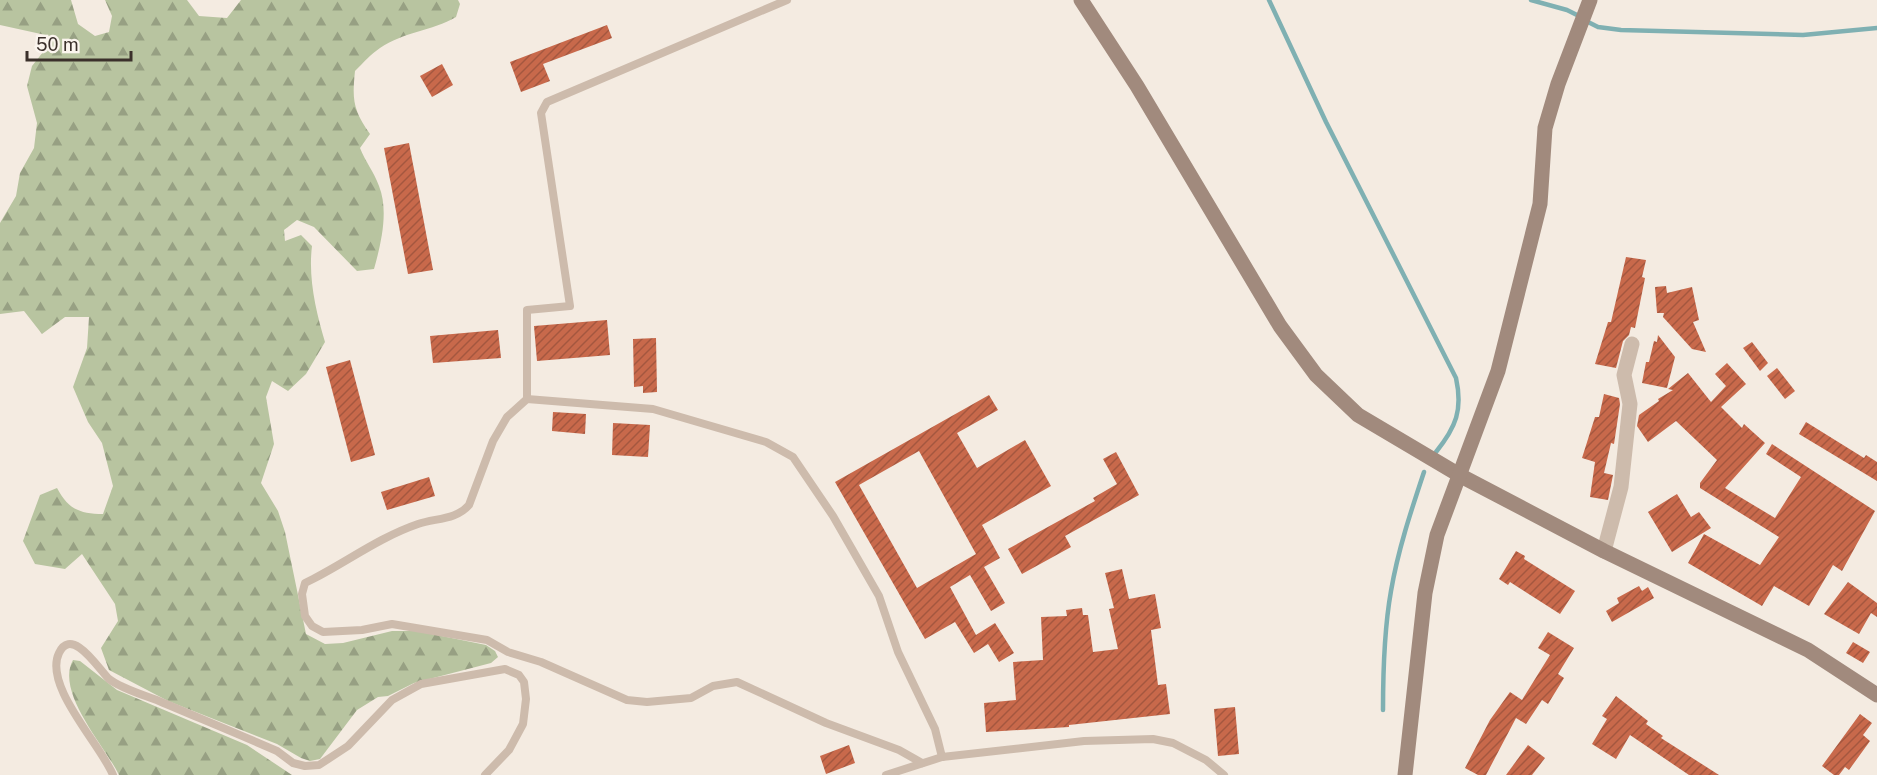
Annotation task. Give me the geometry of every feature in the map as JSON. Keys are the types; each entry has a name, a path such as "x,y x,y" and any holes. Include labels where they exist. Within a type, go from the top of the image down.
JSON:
{"street":[{"path":"1081,0 1137,86 1280,326 1316,375 1358,415 1461,476 1604,551 1808,650 1877,695"},
{"path":"1405,775 1425,593 1437,535 1461,476 1498,371 1540,204 1545,128 1558,84 1590,0"},
{"path":"1604,551 1621,487 1630,404 1624,375 1632,344"}],"lane":[{"path":"527,399 527,310 570,306 541,113 547,102 787,0"},
{"path":"922,763 899,750 826,723 737,682 713,686 691,698 647,702 627,700 541,662 508,652 487,640 392,624 341,633 323,632 312,626 305,616 302,605 305,584 382,540 418,524 463,513 470,505 494,441 507,417 527,399 653,409 766,442 793,458 833,516 879,596 898,652 935,729 942,758"},
{"path":"113,775 108,763 74,712 58,677 56,660 66,645 74,645 83,650 110,679 277,751 293,763 305,766 319,765 348,746 392,700 421,684 505,669 519,675 524,682 526,699 523,724 509,750 484,775"},
{"path":"886,775 942,758 1084,741 1153,739 1173,743 1206,760 1224,775"}],"green space":[{"path":"0,0 71,0 78,24 95,36 109,32 112,16 105,0 187,0 199,16 227,18 241,0 458,0 460,4 456,17 389,43 373,53 355,71 355,104 370,134 360,148 377,181 383,206 381,238 374,269 357,271 314,227 297,220 284,230 285,241 301,235 312,246 311,270 314,295 325,342 306,374 288,391 272,381 266,397 274,444 261,483 278,511 285,532 306,634 325,644 343,643 392,631 417,631 486,645 495,651 498,657 491,663 414,683 388,696 378,697 357,710 320,759 310,761 277,744 168,701 109,670 101,648 118,621 115,604 82,554 65,569 35,564 23,541 40,495 57,488 66,501 76,509 103,514 113,486 102,443 88,422 73,387 87,348 89,317 65,317 42,334 24,311 0,314 0,223 16,196 20,173 34,148 37,123 27,86 32,66 47,47 50,36 0,25"},
{"path":"73,660 80,661 117,690 247,745 292,775 119,775 76,703 69,673"}],"building":[{"path":"607,25 612,38 543,64 550,81 521,92 510,62"},
{"path":"442,64 453,85 432,97 420,76"},
{"path":"409,143 433,270 408,274 384,148"},
{"path":"1626,257 1646,260 1642,277 1645,278 1635,328 1631,327 1629,335 1623,341 1616,368 1595,364 1608,322 1611,322"},
{"path":"1666,286 1667,293 1692,287 1699,320 1693,322 1706,352 1692,349 1663,317 1664,313 1657,313 1655,287"},
{"path":"607,320 610,355 537,361 534,326"},
{"path":"498,330 501,358 433,363 430,336"},
{"path":"1658,335 1675,357 1667,388 1642,383 1646,362 1649,362 1654,341 1657,342"},
{"path":"656,338 657,392 643,393 643,386 634,387 633,339"},
{"path":"1752,342 1768,363 1760,371 1743,348"},
{"path":"350,360 375,455 351,462 326,367"},
{"path":"1727,363 1746,384 1721,407 1742,428 1744,424 1765,443 1725,488 1775,518 1801,477 1766,454 1772,444 1875,511 1842,571 1833,565 1809,606 1774,586 1762,606 1688,563 1704,534 1760,565 1779,537 1700,488 1700,483 1717,460 1676,421 1648,442 1637,426 1639,415 1673,390 1668,389 1688,373 1711,402 1726,386 1715,374"},
{"path":"1777,368 1795,391 1785,399 1767,376"},
{"path":"1604,394 1619,398 1620,404 1614,444 1611,443 1604,473 1613,475 1608,500 1590,497 1595,462 1582,458 1595,417 1599,417"},
{"path":"989,395 998,410 957,433 977,468 1025,440 1051,486 982,525 1000,558 984,567 1005,603 991,611 970,575 950,587 976,635 995,623 1014,653 999,662 988,644 974,653 955,622 925,639 835,482","holes":["919,451 976,554 917,588 859,485"]},
{"path":"553,412 586,414 585,434 552,431"},
{"path":"1806,422 1864,458 1866,455 1877,462 1877,481 1799,434"},
{"path":"613,423 650,425 648,457 612,455"},
{"path":"1116,452 1139,495 1065,536 1071,547 1022,574 1008,549 1095,501 1093,498 1117,484 1103,459"},
{"path":"429,477 435,496 387,510 381,492"},
{"path":"1677,494 1691,517 1699,512 1711,528 1672,552 1648,512"},
{"path":"1516,551 1525,556 1524,559 1575,591 1560,614 1510,582 1508,585 1499,579"},
{"path":"1122,569 1129,599 1155,594 1161,628 1151,630 1158,685 1166,684 1170,714 1069,725 1069,727 986,732 984,703 1016,700 1013,662 1043,660 1041,617 1067,616 1066,610 1082,608 1083,615 1088,615 1093,652 1118,649 1109,609 1114,608 1105,573"},
{"path":"1848,582 1877,603 1877,617 1871,613 1859,634 1824,614"},
{"path":"1639,586 1642,591 1648,587 1654,598 1612,622 1606,611 1619,603 1617,598"},
{"path":"1548,632 1574,648 1558,674 1564,678 1548,704 1542,700 1526,724 1516,718 1486,775 1478,775 1465,768 1490,720 1510,692 1522,700 1550,655 1538,648"},
{"path":"1853,642 1870,652 1863,663 1846,653"},
{"path":"1616,696 1648,721 1646,724 1663,736 1661,738 1719,775 1689,775 1630,735 1616,759 1592,744 1607,719 1602,716"},
{"path":"1235,707 1239,754 1218,756 1214,709"},
{"path":"1860,714 1872,723 1863,735 1870,741 1849,770 1845,767 1839,775 1834,775 1822,766"},
{"path":"849,745 855,763 826,774 820,756"},
{"path":"1528,745 1545,758 1532,775 1506,775"}],"waterway":[{"path":"1269,0 1326,122 1456,378 1459,400 1456,418 1449,434 1436,452"},
{"path":"1531,0 1567,10 1579,16"},
{"path":"1586,21 1598,27 1621,30 1803,35 1877,28"},
{"path":"1383,710 1384,650 1391,591 1401,546 1424,472"}]}
